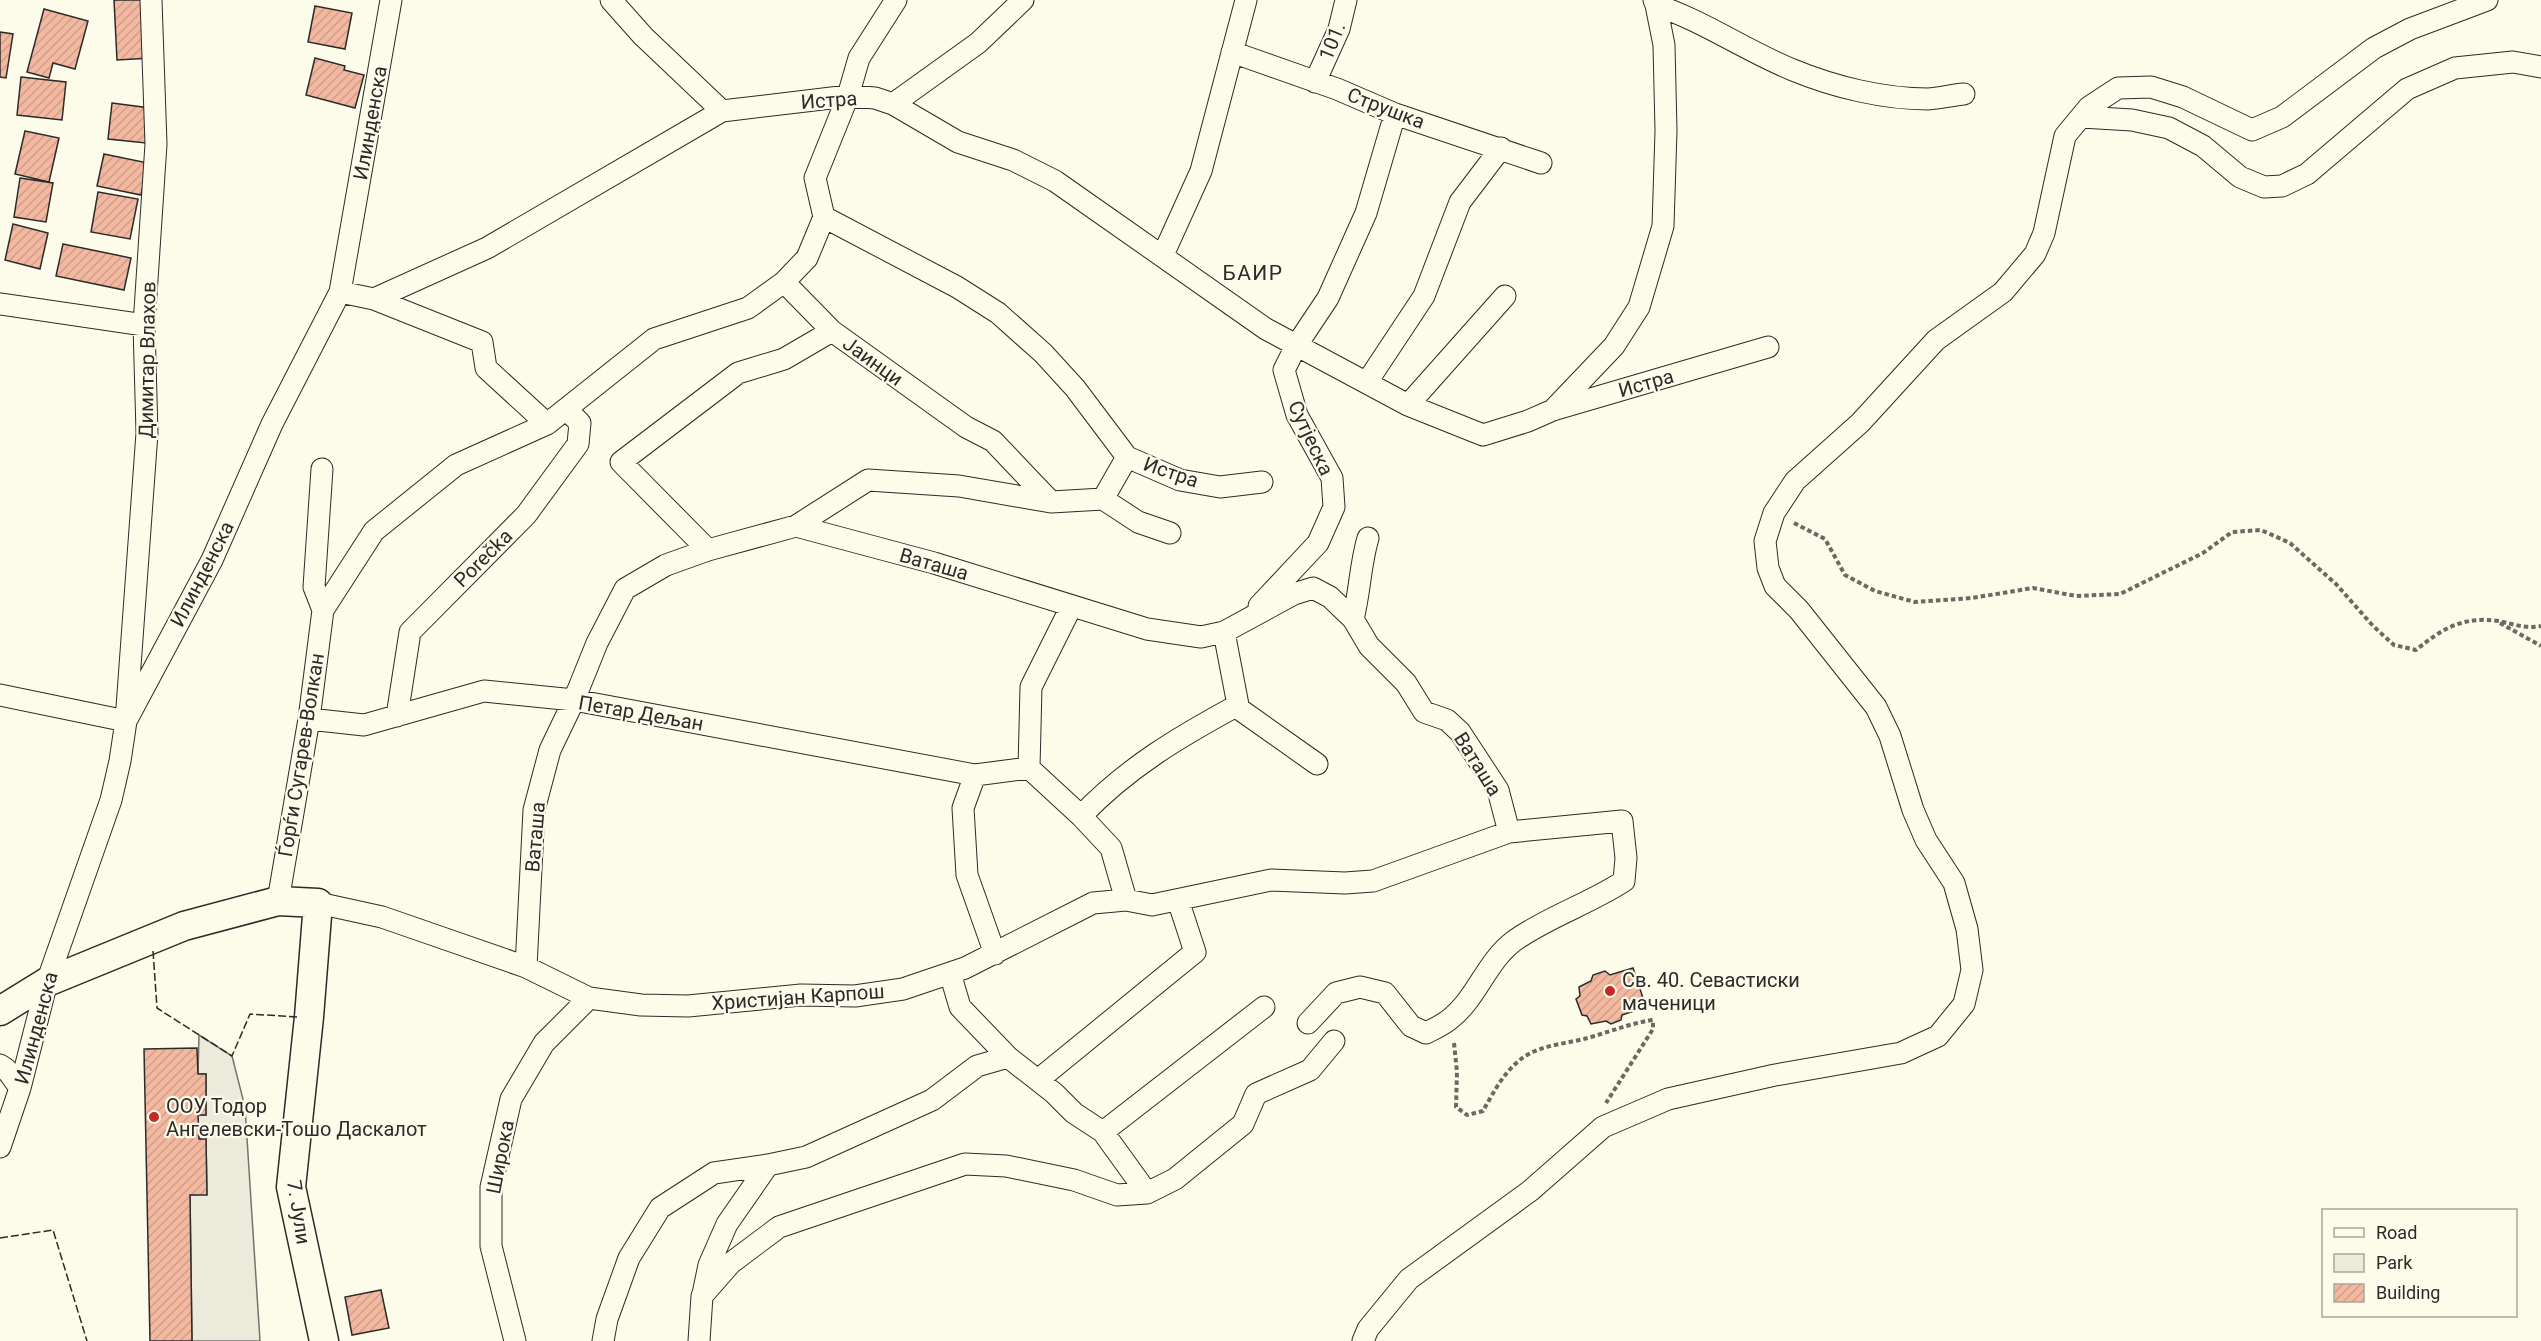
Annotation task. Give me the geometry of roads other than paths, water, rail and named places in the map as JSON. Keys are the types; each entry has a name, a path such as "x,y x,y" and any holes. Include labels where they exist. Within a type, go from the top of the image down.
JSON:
{"street":[{"name":"Димитар Влахов","path":"126,721 147,433 144,325 156,144 151,0"},
{"name":"Илинденска","path":"0,1147 20,1088 47,982 111,800 126,721 212,560 272,424 340,292 391,0"},
{"path":"611,0 643,36 722,111"},
{"path":"896,0 859,58 848,96 814,178 824,217 957,287 998,313 1043,353 1075,388 1127,457"},
{"path":"893,104 978,43 1023,0"},
{"path":"1163,255 1201,171 1246,0"},
{"name":"101.","path":"1315,82 1339,29 1346,0"},
{"path":"1363,1341 1368,1329 1409,1279 1530,1191 1603,1127 1668,1099 1775,1075 1901,1053 1938,1036 1964,1004 1972,970 1967,929 1954,883 1926,840 1913,810 1890,736 1876,707 1806,619 1775,586 1768,568 1766,541 1774,513 1795,480 1860,423 1936,340 2002,292 2035,254 2043,233 2065,136 2090,107 2118,88 2151,87 2183,98 2252,130 2282,117 2374,48 2410,29 2487,0"},
{"path":"1655,3 1688,16 1793,70 1838,86 1919,98 1964,94"},
{"path":"1553,410 1614,346 1639,307 1664,226 1666,132 1664,45 1655,3"},
{"name":"Струшка","path":"1232,52 1337,88 1395,114 1541,163"},
{"path":"2081,117 2132,120 2169,128 2203,146 2240,177 2264,187 2282,186 2307,174 2407,89 2455,68 2513,62 2541,67"},
{"name":"Истра","path":"374,299 487,248 722,111 848,96 875,98 893,104 958,142 1013,160 1055,181 1163,255 1226,303 1296,346 1408,405 1483,435 1528,421 1553,410 1768,347"},
{"path":"1296,346 1328,298 1366,213 1395,114"},
{"path":"1367,382 1424,296 1460,202 1501,148"},
{"name":"Ѓорѓи Сугарев-Волкан","path":"278,901 309,719 323,610 374,531 456,465 548,424 654,339 748,308 784,282 807,258 824,217"},
{"path":"784,282 832,331"},
{"path":"340,292 374,299 483,342 486,368 548,424"},
{"path":"1408,405 1505,296"},
{"path":"0,304 144,325"},
{"name":"Јаинци","path":"708,550 621,462 738,373 784,358 832,331 966,427 993,441 1051,502"},
{"name":"Сутјеска","path":"1246,619 1318,543 1334,507 1332,478 1297,415 1284,370 1296,346"},
{"name":"Porečka","path":"397,716 410,632 526,515 578,444 580,423 566,409"},
{"name":"Истра","path":"1103,500 1127,457 1180,480 1220,487 1262,482"},
{"name":"Ѓорѓи Сугарев-Волкан","path":"322,469 314,587 323,610"},
{"path":"796,526 868,480 959,486 1051,502 1103,500 1138,522 1170,533"},
{"name":"Ваташа","path":"526,967 534,810 550,750 574,700 597,643 625,589 666,565 708,550 796,526 934,563 1147,629 1201,637 1224,632 1294,594 1313,588 1329,597 1353,619 1369,646 1406,683 1424,712 1447,720 1460,732 1498,790 1509,832"},
{"path":"1353,619 1359,596 1361,562 1368,538"},
{"path":"1071,607 1031,687 1029,768 1081,816 1111,848 1126,900"},
{"path":"1081,816 1107,789 1168,744 1238,705 1224,632"},
{"name":"Петар Дељан","path":"309,719 364,725 484,691 574,700 975,775 1029,768"},
{"path":"0,695 126,721"},
{"path":"1235,706 1317,764"},
{"path":"975,775 963,808 967,875 995,954"},
{"name":"Христијан Карпош","path":"0,1011 47,982 184,926 278,901 318,903 382,917 526,967 589,998 641,1005 688,1006 801,995 855,996 903,989 950,973 995,954 1060,918 1093,903 1126,900 1152,905 1271,880 1345,883 1373,881 1509,832 1622,821 1626,858 1624,881 1596,899 1514,942 1489,966 1474,991 1451,1019 1426,1033 1411,1026 1385,993 1360,987 1336,993 1308,1023"},
{"path":"1038,1080 1195,952 1178,900"},
{"name":"7. Јули","path":"318,903 309,1017 291,1186 324,1341"},
{"path":"950,973 960,1007 1008,1057 1038,1080 1074,1113 1103,1132 1147,1193"},
{"name":"Широка","path":"515,1341 491,1246 490,1187 512,1100 544,1043 589,998"},
{"path":"1103,1132 1264,1007"},
{"path":"702,1296 731,1263 779,1227 965,1164 1006,1166 1074,1180 1117,1195 1147,1193 1175,1179 1243,1124 1256,1094 1310,1071 1334,1041"},
{"path":"603,1341 607,1319 629,1257 660,1208 714,1173 806,1157 932,1100 977,1066 1008,1057"},
{"path":"0,1065 6,1069 20,1088"},
{"path":"699,1333 702,1296 709,1265 727,1224 768,1165"}],"place":[{"name":"Св. 40. Севастиски маченици","path":"1610,991"},
{"name":"ООУ Тодор Ангелевски-Тошо Даскалот","path":"154,1117"}],"district":[{"name":"БАИР","path":"1253,273"}]}
